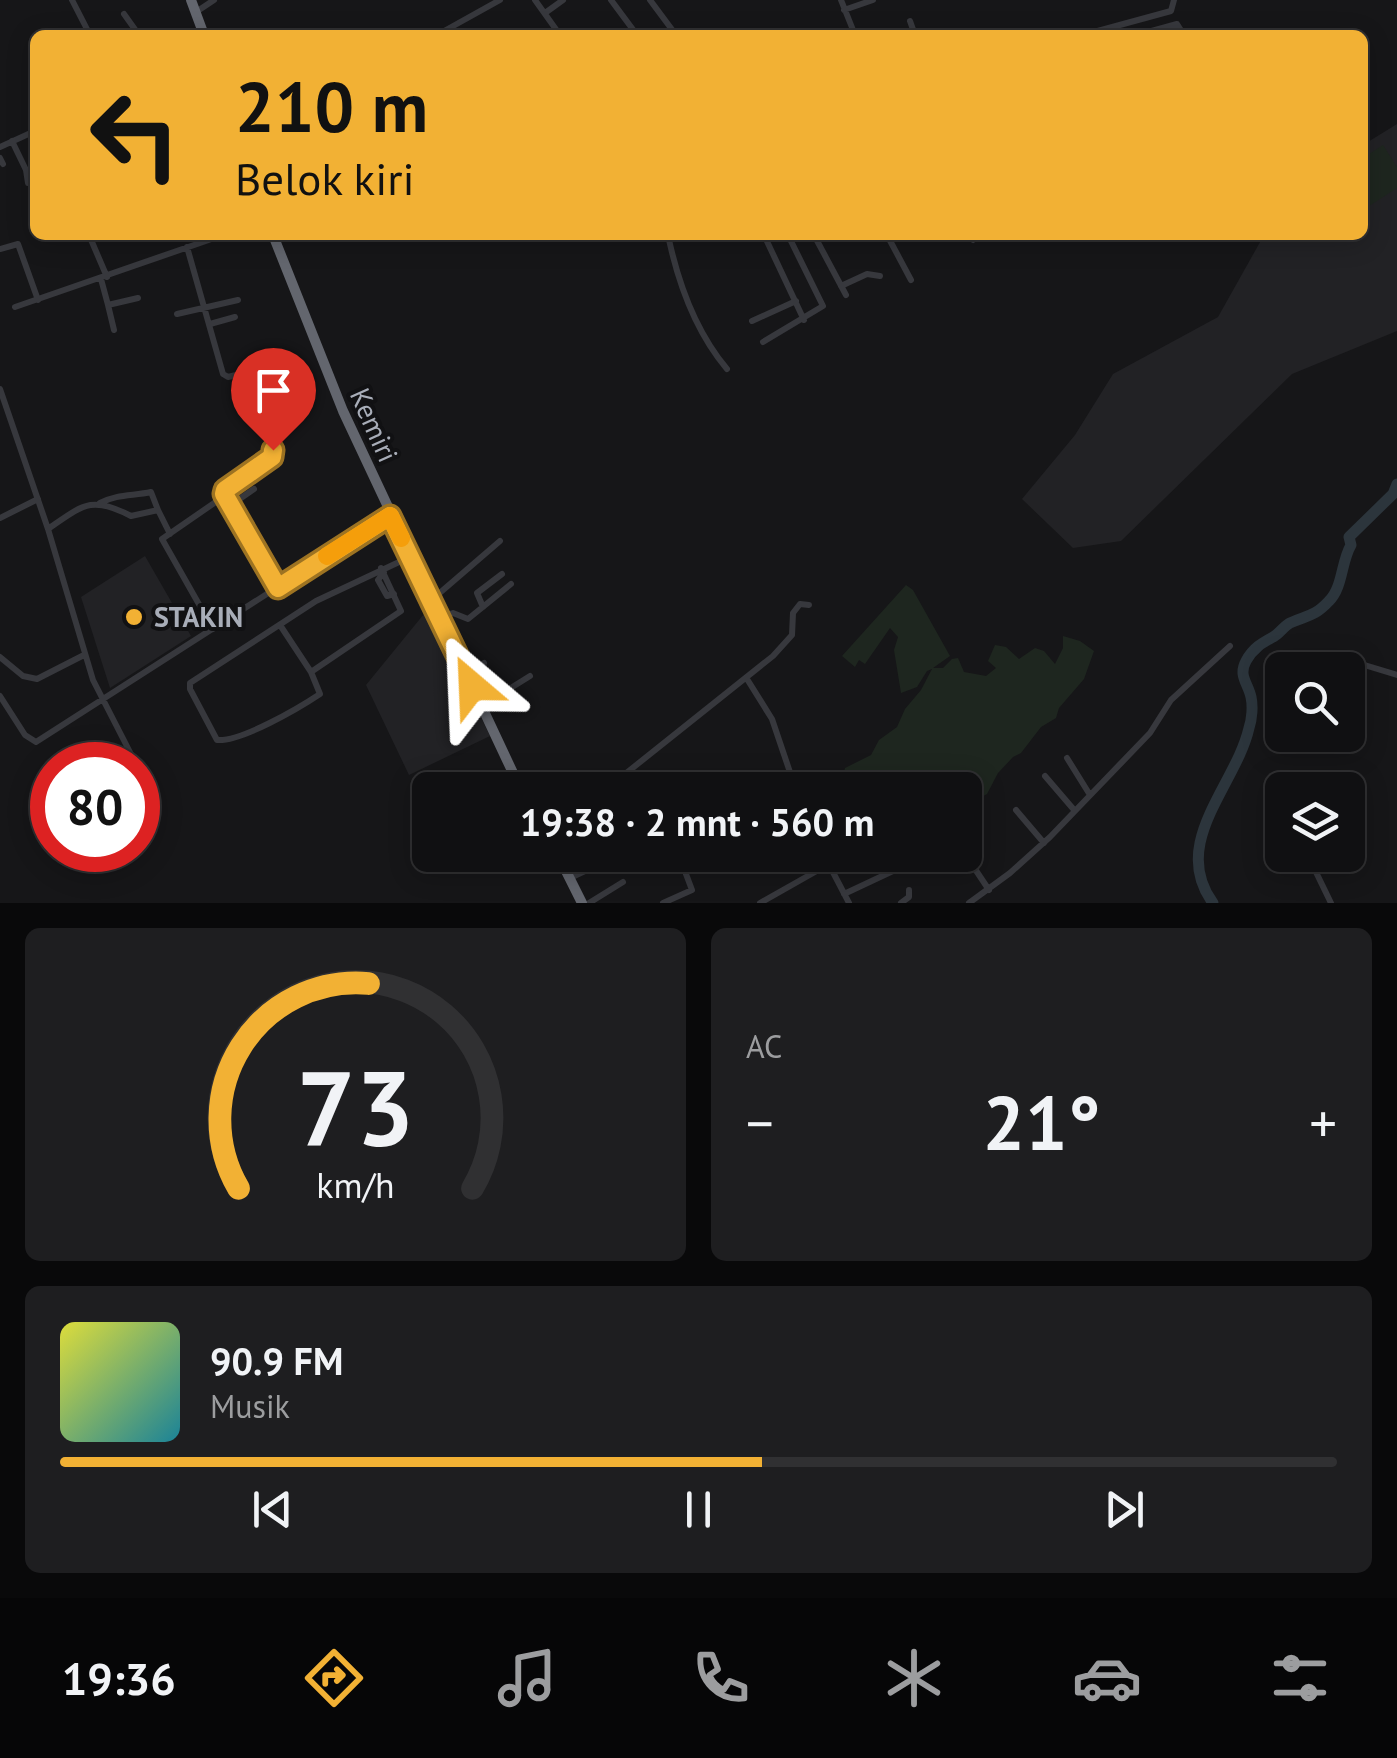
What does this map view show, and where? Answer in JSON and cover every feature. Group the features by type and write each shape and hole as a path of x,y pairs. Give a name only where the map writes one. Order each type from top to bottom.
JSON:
{"highway":[{"path":"188,0 199,30"},
{"path":"188,0 198,30"},
{"path":"279,240 412,556 516,772"},
{"name":"Kemiri","path":"279,240 343,412 515,772"},
{"path":"563,872 578,903"},
{"path":"566,872 578,903"}],"street":[{"path":"72,0 87,30"},
{"path":"195,13 214,0"},
{"path":"446,30 500,0"},
{"path":"535,0 557,30"},
{"path":"545,13 564,0"},
{"path":"611,0 633,30"},
{"path":"650,0 672,30"},
{"path":"841,0 854,30"},
{"path":"844,10 872,0"},
{"path":"1102,30 1171,11 1174,0"},
{"path":"124,14 135,30"},
{"path":"910,21 913,30"},
{"path":"1156,30 1177,24 1181,30"},
{"path":"0,147 30,132"},
{"path":"12,141 28,183"},
{"path":"91,240 104,278 114,330"},
{"path":"14,307 209,240"},
{"path":"669,240 684,294 713,351 728,369"},
{"path":"766,240 804,320"},
{"path":"763,342 823,306 790,240"},
{"path":"817,240 846,296"},
{"path":"890,240 911,280"},
{"path":"0,249 18,244 38,300"},
{"path":"187,247 225,377 248,372"},
{"path":"842,286 867,274 880,276"},
{"path":"108,305 138,298"},
{"path":"178,314 238,300"},
{"path":"752,321 796,301"},
{"path":"210,324 235,318"},
{"path":"0,389 2,404 48,528 84,655 124,742"},
{"path":"272,412 263,424 274,454 225,490 278,588"},
{"path":"213,629 162,539 220,499 229,502 254,489"},
{"path":"48,528 69,514 117,495 150,492 170,534"},
{"path":"0,518 36,493"},
{"path":"100,503 131,516 158,510"},
{"path":"0,696 25,735 36,742 390,516"},
{"path":"435,597 500,542"},
{"path":"280,625 321,689 318,696 220,742 190,683 316,601 412,556"},
{"path":"311,672 398,615 401,606 382,570"},
{"path":"483,607 477,593 502,574"},
{"path":"444,616 453,613 468,618 511,584"},
{"path":"628,772 748,679 792,636 795,608 809,604"},
{"path":"969,903 1044,843 1150,732 1170,700 1230,646"},
{"path":"0,657 23,676 37,679 84,655"},
{"path":"471,672 484,664"},
{"path":"1365,665 1397,675"},
{"path":"484,699 498,696 530,676"},
{"path":"748,679 772,720 790,772"},
{"path":"498,696 509,703 516,702"},
{"path":"1067,758 1090,795"},
{"path":"1044,776 1075,811"},
{"path":"1016,810 1044,843"},
{"path":"570,878 584,872"},
{"path":"760,903 815,872"},
{"path":"833,872 849,903"},
{"path":"844,894 891,872"},
{"path":"976,872 988,890"},
{"path":"1316,872 1331,903"},
{"path":"663,903 693,888 686,874"},
{"path":"589,903 622,882"},
{"path":"901,903 909,890"}],"shaded area":[{"path":"1397,124 1397,331 1292,374 1121,541 1073,548 1022,499 1075,435 1113,374 1218,317 1261,240 1368,240 1368,142"},
{"path":"1383,145 1397,167 1397,188 1368,207 1368,155"},
{"name":"STAKIN","path":"145,556 191,636 110,688 81,597"},
{"path":"906,585 913,590 950,656 933,668 943,668 958,658 964,672 986,676 996,668 988,661 995,645 1006,647 1019,659 1035,648 1044,651 1055,664 1063,648 1063,636 1094,651 1084,679 1059,708 1056,718 1041,727 1021,753 998,773 982,797 982,772 844,772 871,755 879,740 897,727 932,669 917,687 901,693 894,650 898,637 890,628 865,664 859,660 855,667 842,656"},
{"path":"428,609 490,736 409,775 366,685"}],"waterway":[{"path":"1213,903 1201,881 1198,858 1210,814 1250,724 1252,701 1243,671 1246,661 1258,646 1288,624 1315,613 1329,601 1337,589 1351,545 1349,537 1393,494 1397,484"}],"slow traffic":[{"path":"327,556 390,516 401,538"}],"place":[{"name":"STAKIN","path":"134,617"}],"route":[{"path":"273,450 272,457 224,494 278,588 390,516 472,686"}]}
